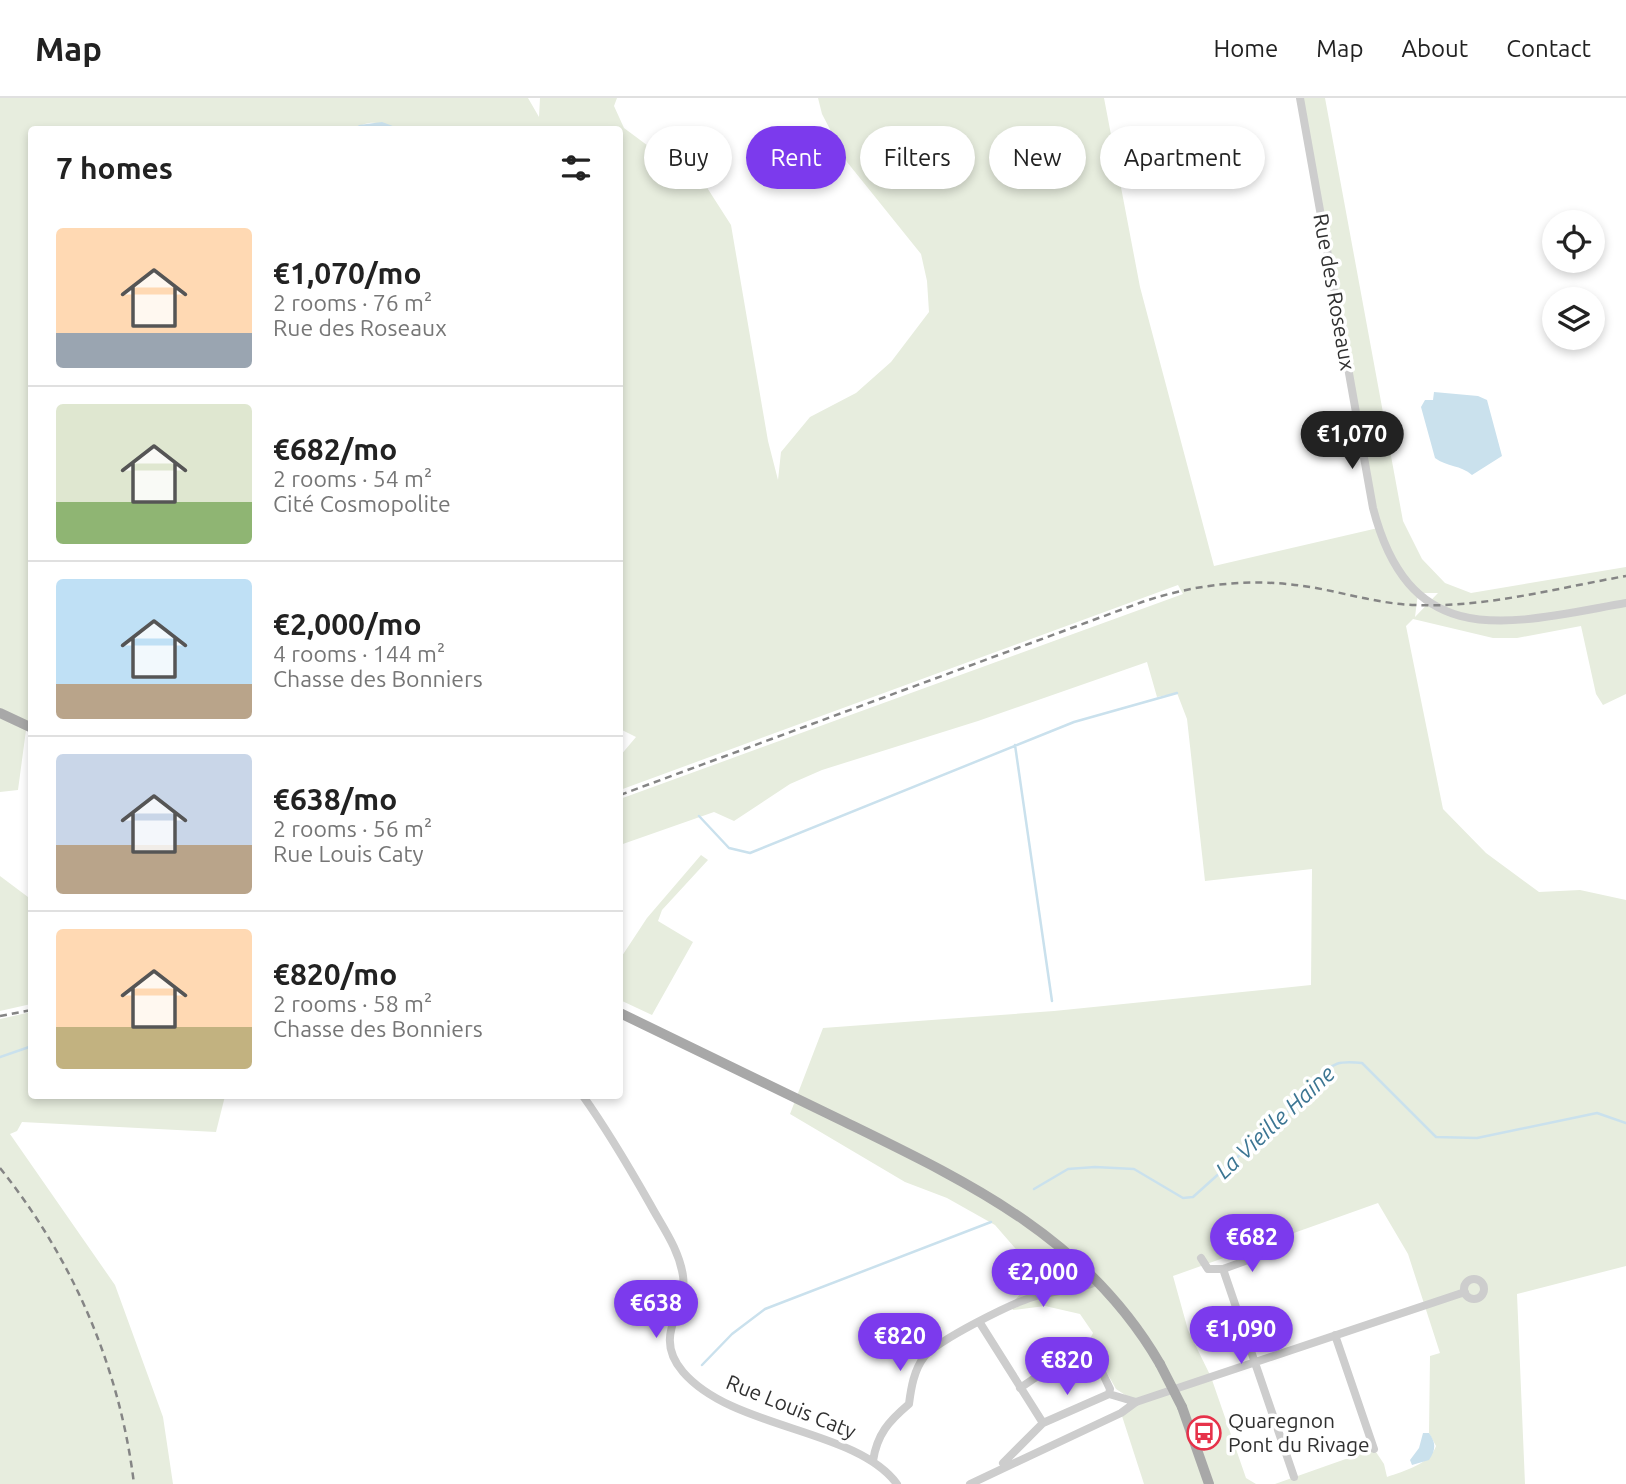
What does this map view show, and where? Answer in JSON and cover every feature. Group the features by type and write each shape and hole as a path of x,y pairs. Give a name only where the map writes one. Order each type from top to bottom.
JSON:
{"main road":[{"path":"0,713 28,726"},
{"path":"623,1014 952,1175 1012,1209 1048,1236 1096,1282 1131,1322 1160,1364 1182,1407 1209,1484"}],"street":[{"name":"Rue des Roseaux","path":"1300,98 1373,508 1390,557 1418,593 1434,606 1477,621 1516,622 1626,603"},
{"name":"Rue Louis Caty","path":"585,1099 627,1161 673,1242 683,1279 670,1347 682,1370 707,1393 873,1461 897,1484"},
{"path":"1201,1258 1208,1269 1223,1269 1273,1251"},
{"path":"1223,1269 1294,1477"},
{"path":"873,1461 885,1425 909,1404 912,1382 924,1357 1010,1305 1036,1296 1078,1290 1096,1282"},
{"path":"970,1484 1121,1413 1136,1402 1465,1292"},
{"path":"980,1323 1043,1423"},
{"path":"1335,1335 1374,1450"},
{"path":"1020,1388 1088,1342 1109,1392"},
{"path":"998,1469 1043,1423 1109,1392 1136,1402"}],"green space":[{"path":"0,98 528,98 539,117 540,98 617,98 614,106 624,128 644,143 644,189 708,189 731,225 768,441 778,480 781,452 810,417 856,393 891,362 929,312 927,281 921,254 869,189 975,189 975,126 860,126 860,178 846,160 846,126 828,126 818,98 1104,98 1109,126 1100,126 1100,189 1121,189 1140,287 1214,566 1378,528 1300,98 1325,98 1403,521 1422,559 1445,583 1471,593 1626,567 1626,694 1603,705 1596,694 1581,626 1517,638 1493,638 1413,619 1406,626 1443,809 1486,853 1539,892 1580,890 1626,900 1626,1266 1517,1294 1525,1484 1275,1484 1374,1449 1384,1464 1387,1477 1422,1462 1436,1446 1429,1433 1430,1356 1440,1353 1408,1254 1378,1203 1173,1276 1188,1330 1211,1377 1246,1478 1256,1484 1144,1484 1121,1413 1136,1402 1116,1389 1089,1341 1093,1333 1080,1314 1045,1306 1013,1310 1010,1305 1026,1288 1027,1262 995,1225 947,1198 905,1182 790,1114 823,1028 1054,1011 1311,985 1312,869 1205,881 1187,719 1177,693 1157,697 1147,662 978,721 822,770 790,784 734,821 714,812 623,844 623,798 1183,594 1178,585 623,789 623,752 636,737 623,730 623,126 390,126 371,123 359,126 28,126 28,722 0,708","holes":["1418,593 1438,593 1415,617"]},
{"path":"0,718 26,730 18,790 0,792"},
{"path":"701,855 708,860 662,910 658,921 693,942 652,1015 623,1001 623,954 647,918"},
{"path":"0,876 28,897 28,1005 0,1011"},
{"path":"28,1013 28,1099 224,1099 216,1132 22,1122 17,1131 10,1134 115,1285 163,1417 173,1484 0,1484 0,1019"}],"water":[{"path":"382,122 393,126 358,126"},
{"path":"1434,392 1478,396 1487,400 1502,456 1472,475 1435,458 1421,407 1425,400 1433,400"},
{"path":"1423,1433 1429,1433 1434,1443 1433,1453 1429,1460 1412,1465 1410,1460 1419,1448"}],"waterway":[{"path":"699,816 729,848 750,853 1074,722 1177,693"},
{"path":"1015,745 1052,1001"},
{"path":"0,1057 28,1047"},
{"name":"La Vieille Haine","path":"1034,1189 1068,1169 1095,1167 1134,1169 1183,1198 1193,1197 1322,1081 1328,1069 1349,1062 1362,1063 1436,1137 1477,1138 1597,1113 1626,1123"},
{"path":"702,1365 732,1334 765,1309 991,1222"}],"railway":[{"path":"623,794 1142,602 1185,590 1228,584 1272,583 1316,588 1390,603 1441,605 1521,596 1626,576"},
{"path":"0,1016 28,1011"},
{"path":"0,1168 50,1239 89,1317 117,1398 134,1484"}],"place":[{"name":"Quaregnon Pont du Rivage","path":"1204,1433"}]}
